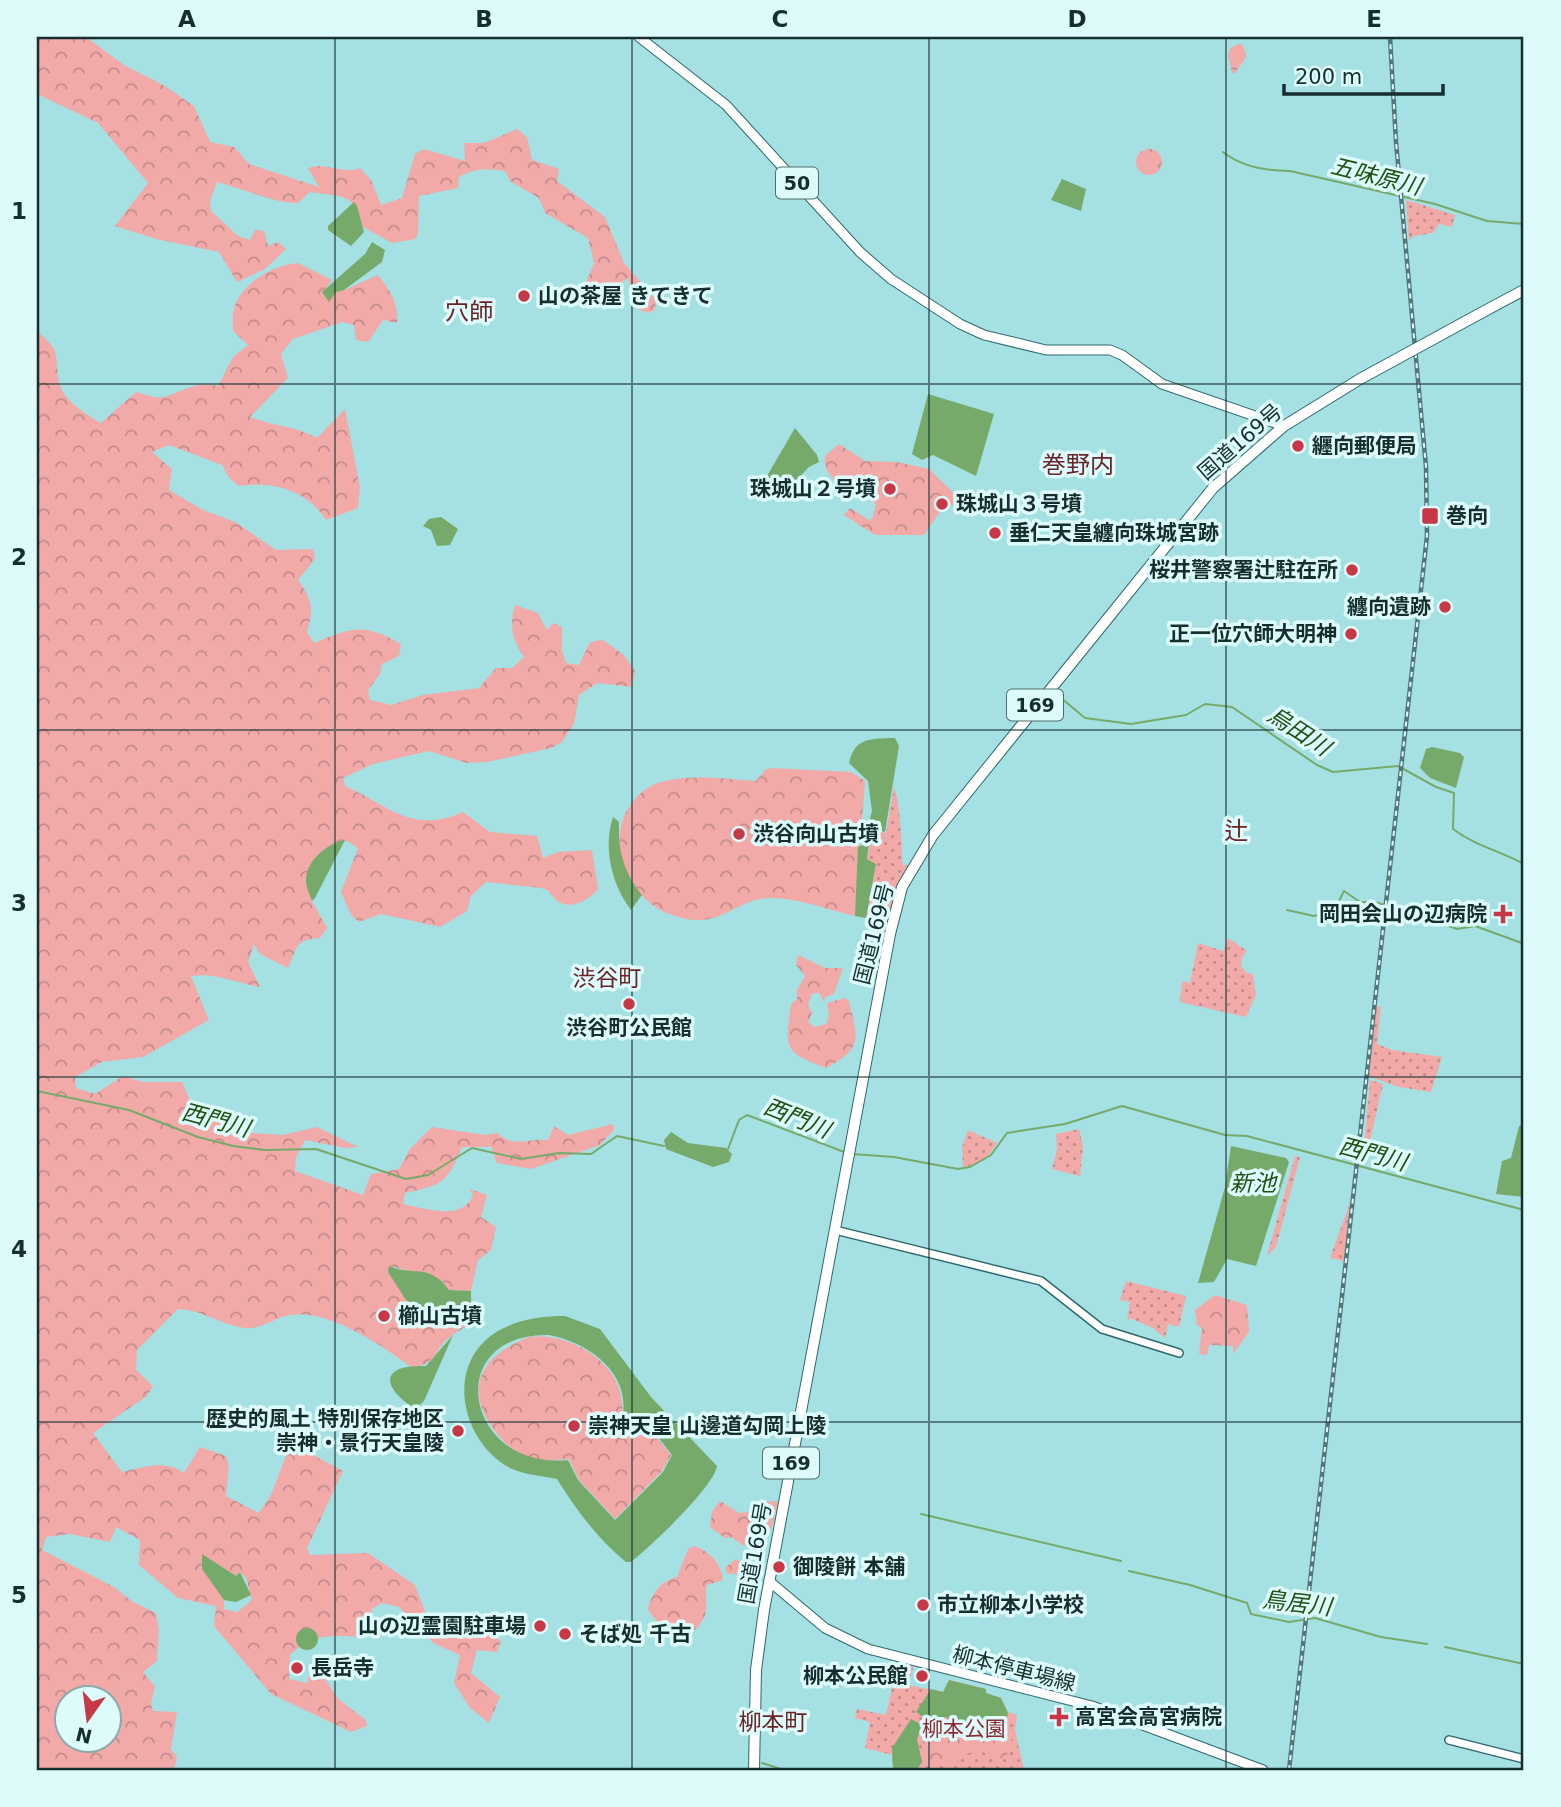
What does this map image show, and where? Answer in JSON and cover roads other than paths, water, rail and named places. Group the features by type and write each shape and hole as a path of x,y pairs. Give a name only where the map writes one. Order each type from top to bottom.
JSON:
{"highway":[{"name":"国道169号","path":"754,1770 756,1670 769,1581 892,924 902,887 922,853 1004,744 1213,488 1284,426 1360,379 1524,290"}],"main road":[{"name":"50","path":"639,37 726,105 860,252 891,279 960,324 984,335 1046,350 1110,350 1122,355 1162,384 1284,426"},
{"name":"柳本停車場線","path":"769,1581 825,1628 868,1649 1092,1706 1263,1770"}],"street":[{"path":"835,1230 1041,1281 1102,1329 1179,1353"},
{"path":"1449,1740 1524,1759"}],"water":[{"path":"1062,179 1086,189 1081,211 1051,200"},
{"path":"354,202 364,232 351,246 328,230 328,226"},
{"path":"372,242 385,250 382,262 344,290 336,292 329,302 322,292 365,254"},
{"path":"928,394 994,414 976,476 933,455 922,460 912,454"},
{"path":"795,428 817,455 819,462 809,467 785,492 767,476"},
{"path":"441,517 458,529 450,545 437,546 431,530 423,526 429,519"},
{"path":"895,738 899,746 885,832 868,827 872,811 868,781 849,763 855,749 863,742"},
{"path":"1432,747 1460,753 1464,757 1456,788 1430,778 1420,768 1426,749"},
{"path":"613,817 619,822 621,852 627,870 642,895 631,910 618,889 611,865 609,841"},
{"path":"345,840 312,901 306,881 310,865 325,849"},
{"path":"869,842 867,859 876,864 866,918 855,916 858,847"},
{"path":"1524,1124 1524,1197 1496,1194 1502,1161 1511,1158 1519,1126"},
{"path":"671,1132 688,1143 726,1148 732,1154 729,1162 713,1167 666,1149 664,1140"},
{"name":"新池","path":"1231,1146 1286,1158 1289,1162 1256,1266 1227,1259 1214,1282 1198,1283 1225,1187"},
{"path":"390,1266 427,1273 442,1281 449,1290 471,1291 471,1301 460,1323 441,1323 437,1315 406,1300 388,1272"},
{"path":"565,1316 600,1329 651,1397 717,1466 705,1488 693,1502 631,1562 626,1562 597,1534 557,1479 510,1468 493,1456 479,1440 470,1421 465,1401 465,1381 470,1362 481,1345 498,1331 514,1324","holes":["549,1335 577,1344 602,1361 619,1384 623,1414 654,1432 672,1455 663,1472 615,1520 578,1480 568,1460 533,1458 506,1445 488,1425 479,1401 480,1377 491,1355 514,1340"]},
{"path":"453,1335 424,1401 416,1409 395,1392 390,1380 392,1375 403,1368 426,1366"},
{"path":"202,1554 236,1576 240,1572 251,1595 236,1602 224,1600 202,1569"},
{"path":"303,1628 311,1628 318,1635 318,1643 311,1650 303,1650 296,1643 296,1635"},
{"path":"949,1680 986,1689 986,1693 1001,1698 1008,1713 1004,1730 995,1732 992,1736 975,1737 955,1718 940,1717 929,1721 916,1712 931,1689 943,1692"},
{"path":"911,1719 922,1725 917,1739 922,1762 917,1770 893,1770 892,1748"}],"waterway":[{"name":"五味原川","path":"1223,152 1255,167 1290,171 1435,204 1487,221 1524,224"},
{"name":"烏田川","path":"1060,697 1085,718 1131,724 1186,715 1205,704 1232,707 1317,765 1333,772 1398,766 1436,787 1454,793 1453,829 1524,864"},
{"path":"1287,910 1314,916 1334,911 1344,891 1360,902 1374,902 1405,910 1457,929 1475,926 1522,943 1524,939"},
{"name":"西門川","path":"37,1091 129,1110 198,1137 233,1146 265,1150 316,1149 406,1179 428,1175 472,1148 521,1159 559,1153 591,1154 617,1136 664,1146"},
{"name":"西門川","path":"852,1154 894,1157 958,1169 970,1167 991,1155 1007,1133 1065,1124 1122,1106 1225,1135 1247,1136 1524,1210"},
{"name":"西門川","path":"728,1149 739,1120 747,1115 847,1153"},
{"name":"鳥居川","path":"921,1514 1121,1561"},
{"name":"鳥居川","path":"1129,1571 1190,1585 1247,1603 1251,1614 1289,1622 1315,1618 1381,1637 1427,1644"},
{"name":"鳥居川","path":"1445,1647 1524,1664"},
{"path":"762,1763 784,1770"}],"railway":[{"path":"1289,1770 1427,536 1426,467 1396,142 1390,37"}],"place":[{"name":"山の茶屋 きてきて","path":"524,296"},
{"name":"纒向郵便局","path":"1298,446"},
{"name":"珠城山２号墳","path":"890,489"},
{"name":"珠城山３号墳","path":"942,504"},
{"name":"巻向","path":"1430,516"},
{"name":"垂仁天皇纏向珠城宮跡","path":"995,533"},
{"name":"桜井警察署辻駐在所","path":"1352,570"},
{"name":"纏向遺跡","path":"1445,607"},
{"name":"正一位穴師大明神","path":"1351,634"},
{"name":"渋谷向山古墳","path":"739,834"},
{"name":"岡田会山の辺病院","path":"1503,914"},
{"name":"渋谷町公民館","path":"629,1004"},
{"name":"櫛山古墳","path":"384,1316"},
{"name":"崇神天皇 山邊道勾岡上陵","path":"574,1426"},
{"name":"歴史的風土 特別保存地区 崇神・景行天皇陵","path":"458,1431"},
{"name":"御陵餅 本舗","path":"779,1567"},
{"name":"市立柳本小学校","path":"923,1605"},
{"name":"山の辺霊園駐車場","path":"540,1626"},
{"name":"そば処 千古","path":"565,1634"},
{"name":"長岳寺","path":"297,1668"},
{"name":"柳本公民館","path":"922,1676"},
{"name":"高宮会高宮病院","path":"1059,1717"}],"district":[{"name":"穴師","path":"469,312"},
{"name":"巻野内","path":"1078,465"},
{"name":"辻","path":"1236,831"},
{"name":"渋谷町","path":"607,978"},
{"name":"柳本町","path":"773,1722"}],"park label":[{"name":"柳本公園","path":"964,1729"}]}
